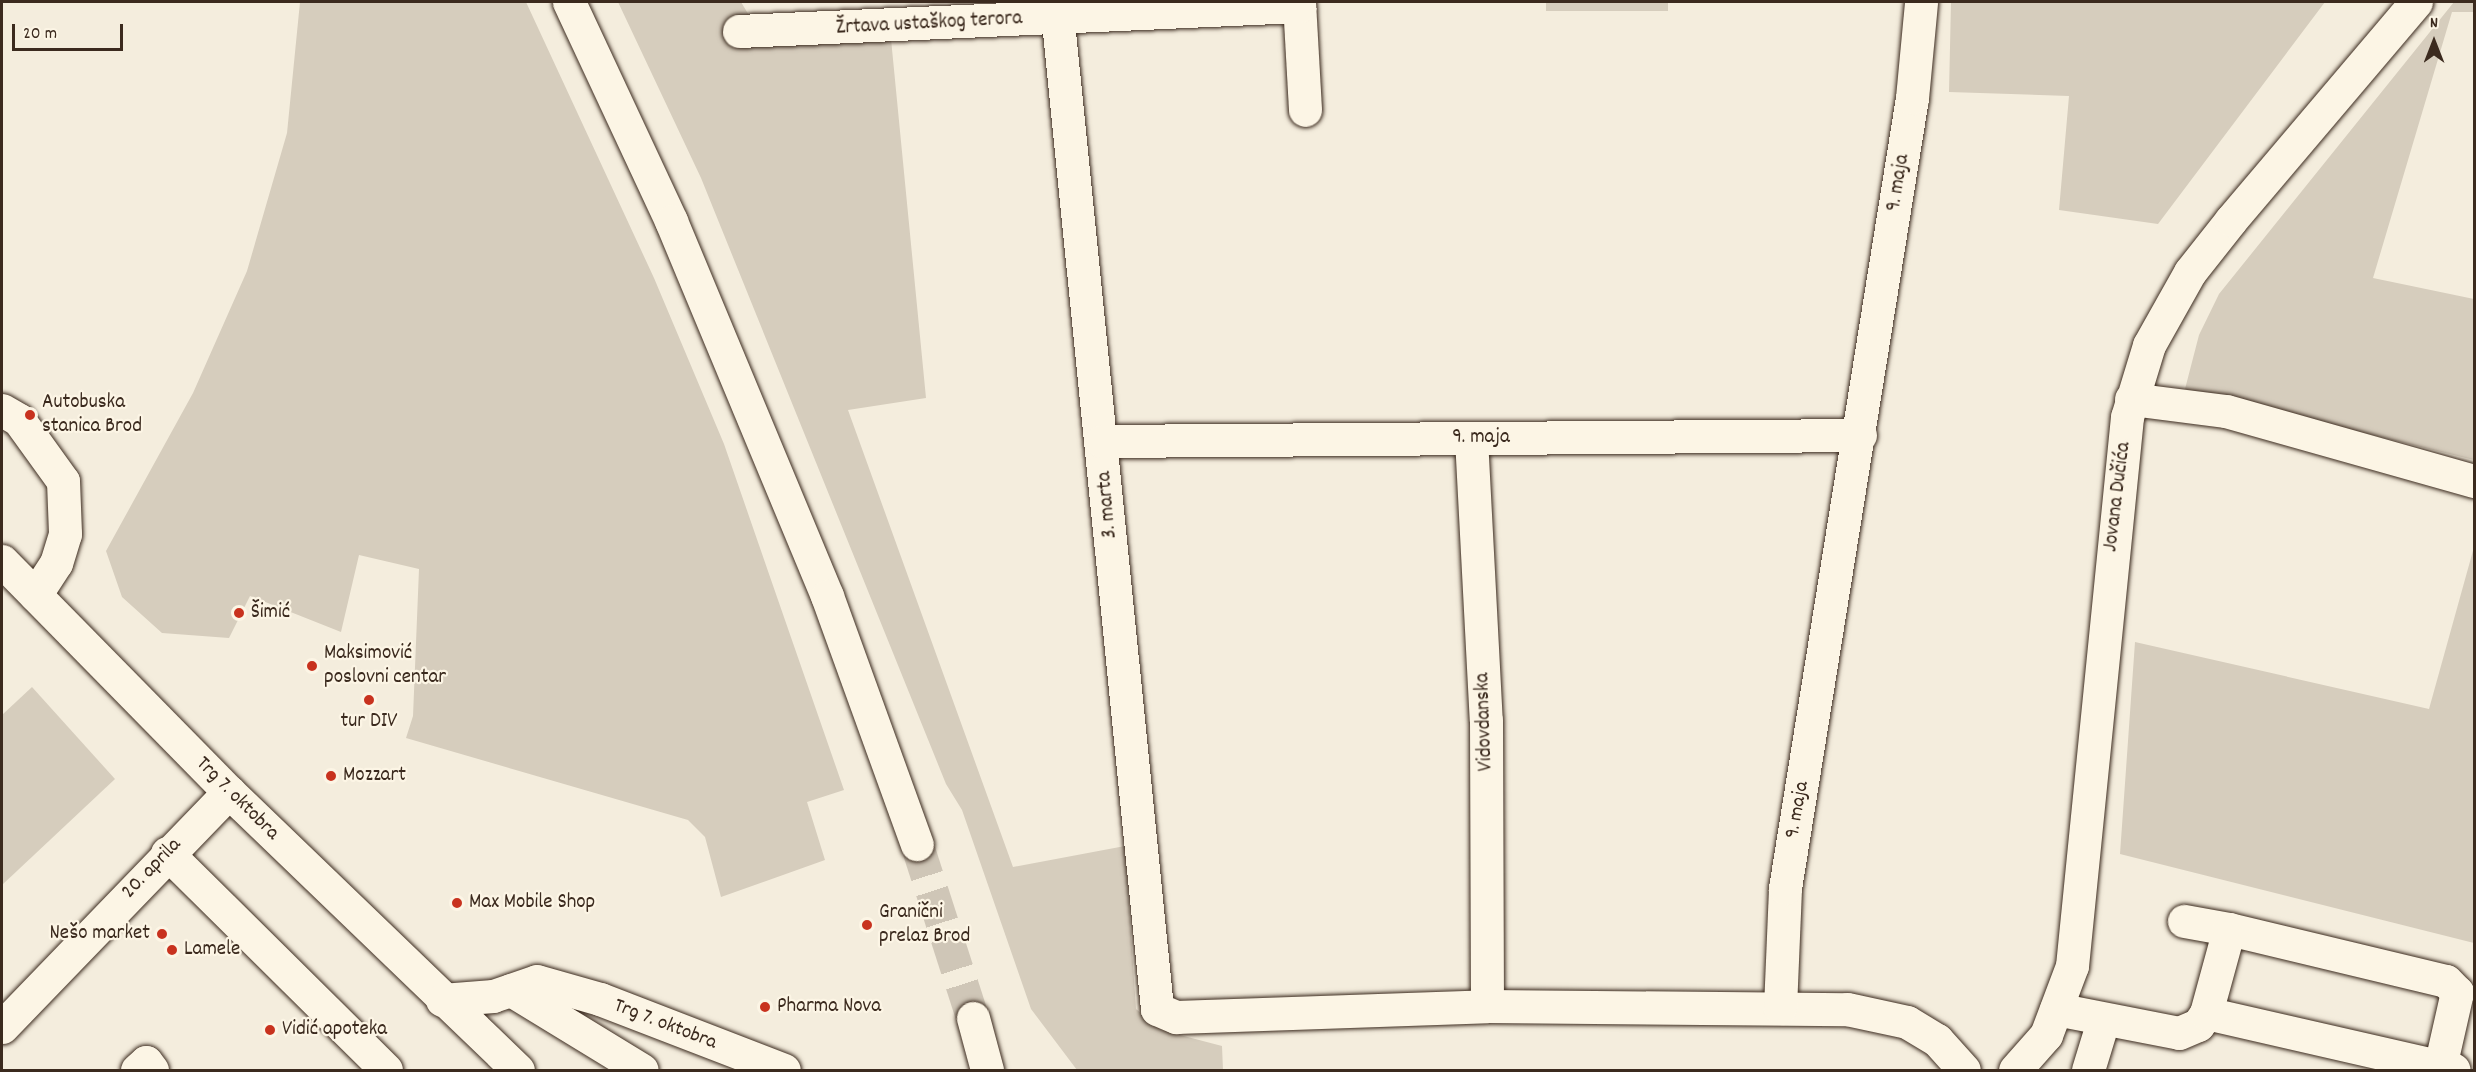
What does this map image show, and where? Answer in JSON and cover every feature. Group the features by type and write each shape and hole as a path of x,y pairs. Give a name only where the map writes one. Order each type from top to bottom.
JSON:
{"street":[{"path":"569,2 671,221 822,585 917,844"},
{"name":"9. maja","path":"1780,1008 1785,888 1860,435 1912,98 1921,2"},
{"name":"Jovana Dučića","path":"2015,1071 2046,1035 2072,966 2084,886 2110,560 2131,399 2149,345 2190,272 2416,2"},
{"name":"Žrtava ustaškog terora","path":"739,31 1056,10 1299,4 1305,110"},
{"name":"3. marta","path":"1056,10 1102,441 1157,1009 1176,1017 1487,1006"},
{"path":"2131,399 2226,411 2475,481"},
{"path":"2,410 19,420 63,481 65,534 57,563 35,596"},
{"name":"9. maja","path":"1102,441 1860,435"},
{"name":"Vidovdanska","path":"1471,438 1486,720 1487,1006"},
{"name":"Trg 7. oktobra","path":"2,561 229,792 518,1071"},
{"name":"20. aprila","path":"2,1027 166,853 229,792"},
{"path":"166,853 386,1071"},
{"path":"2184,921 2229,929 2446,981 2457,992 2447,1069 2206,1013"},
{"path":"2056,1009 2103,1021 2179,1033 2198,1025 2206,1013 2229,929"},
{"name":"Trg 7. oktobra","path":"442,1000 511,990 537,981 600,999 784,1071"},
{"name":"Trg 7. oktobra","path":"511,990 642,1071"},
{"path":"1487,1006 1847,1009 1907,1022 1937,1040 1964,1071"},
{"path":"972,1018 987,1071"},
{"path":"2088,1071 2103,1021"},
{"path":"136,1071 146,1062 153,1071"}],"shaded area":[{"path":"300,2 526,2 654,278 724,444 844,790 807,802 825,860 721,897 705,837 688,820 406,738 413,716 419,569 359,555 341,632 250,596 229,638 162,633 122,597 106,551 193,393 247,271 287,133"},
{"path":"618,2 741,2 750,17 888,8 926,398 848,410 1013,867 1125,846 1136,1009 1161,1030 1222,1046 1223,1070 1077,1070 1031,1009 962,810 946,784 701,178"},
{"path":"1546,2 1668,2 1668,11 1546,11"},
{"path":"1951,2 2325,2 2158,224 2059,210 2069,96 1949,92"},
{"path":"2454,2 2474,2 2474,12 2452,12 2373,278 2474,299 2474,460 2185,389 2199,335 2219,294"},
{"path":"2474,547 2474,943 2120,854 2135,642 2429,709"},
{"path":"32,687 115,779 2,885 2,715"}],"tunnel":[{"path":"917,844 973,1018"}],"place":[{"name":"Autobuska stanica Brod","path":"30,415"},
{"name":"Šimić","path":"239,613"},
{"name":"Maksimović poslovni centar","path":"312,666"},
{"name":"tur DIV","path":"369,700"},
{"name":"Mozzart","path":"331,776"},
{"name":"Max Mobile Shop","path":"457,903"},
{"name":"Granični prelaz Brod","path":"867,925"},
{"name":"Nešo market","path":"162,934"},
{"name":"Lamele","path":"172,950"},
{"name":"Pharma Nova","path":"765,1007"},
{"name":"Vidić apoteka","path":"270,1030"}]}
